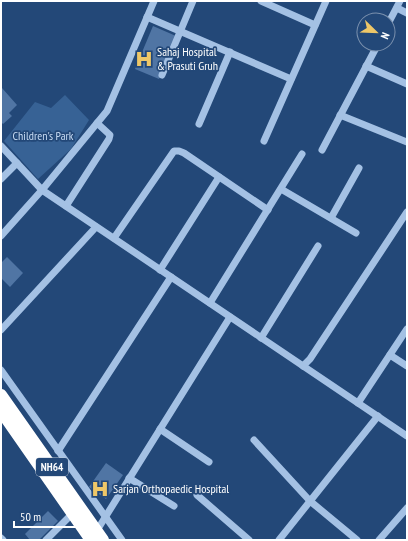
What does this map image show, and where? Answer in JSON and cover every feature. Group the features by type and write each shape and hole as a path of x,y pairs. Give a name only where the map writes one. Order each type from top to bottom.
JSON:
{"highway":[{"name":"NH64","path":"1,395 103,540"},
{"name":"NH64","path":"1,411 91,540"}],"street":[{"path":"1,236 42,190 107,111 154,1"},
{"path":"162,75 193,1"},
{"path":"261,1 315,24"},
{"path":"264,141 326,1"},
{"path":"394,12 400,1"},
{"path":"396,8 407,13"},
{"path":"147,17 291,79"},
{"path":"199,124 230,52"},
{"path":"322,150 374,52"},
{"path":"366,66 407,84"},
{"path":"340,115 407,142"},
{"path":"66,206 109,139 110,134 97,123"},
{"path":"1,146 42,190 407,436"},
{"path":"114,238 174,151 184,153 268,210"},
{"path":"210,304 302,154"},
{"path":"1,179 17,163"},
{"path":"330,218 359,168"},
{"path":"160,270 219,177"},
{"path":"281,189 356,233"},
{"path":"303,366 310,359 407,212"},
{"path":"1,330 96,226"},
{"path":"261,338 318,246"},
{"path":"58,451 171,277"},
{"path":"91,540 230,317"},
{"path":"358,403 407,329"},
{"path":"390,355 407,366"},
{"path":"1,370 122,540"},
{"path":"280,540 378,416"},
{"path":"1,418 85,540"},
{"path":"160,429 209,462"},
{"path":"254,440 310,501 358,540"},
{"path":"129,478 174,506"},
{"path":"197,495 249,540"},
{"path":"379,540 407,508"},
{"path":"46,540 69,517"}],"green space":[{"name":"Children's Park","path":"65,95 89,120 71,149 38,179 4,141 35,102 51,108"}],"building":[{"path":"153,26 176,36 159,79 135,69"},
{"path":"2,88 17,105 9,113 12,116 3,124 1,122"},
{"path":"7,257 23,273 10,287 1,278 1,263"},
{"path":"106,463 123,475 106,499 89,487"},
{"path":"48,511 58,521 39,540 30,540 25,534"}],"place":[{"name":"Sahaj Hospital & Prasuti Gruh","path":"144,59"},
{"name":"Sarjan Orthopaedic Hospital","path":"100,489"}]}
